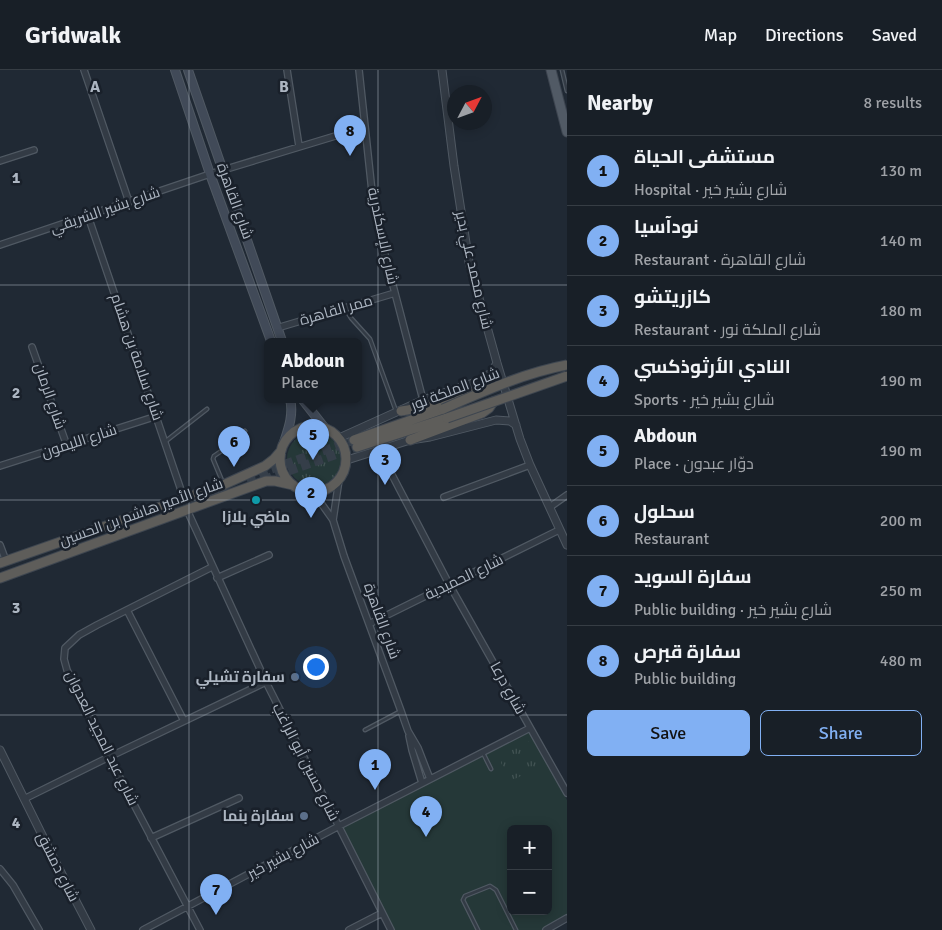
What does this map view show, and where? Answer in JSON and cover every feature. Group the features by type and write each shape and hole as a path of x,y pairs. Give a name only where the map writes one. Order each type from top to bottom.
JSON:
{"highway":[{"name":"شارع الملكة نور","path":"444,414 482,392 543,371 567,365"},
{"name":"شارع الملكة نور","path":"355,443 444,414 493,402 567,376"},
{"path":"398,412 467,394 482,392"},
{"path":"410,440 486,411 493,402"},
{"path":"314,426 324,427 339,438 343,445 346,460 344,471 339,480 325,490 308,492 286,478 280,460 282,448 288,437 305,427 314,426"},
{"name":"شارع الأمير هاشم بن الحسين","path":"3,562 223,485 265,466 274,460 282,448"},
{"name":"شارع الأمير هاشم بن الحسين","path":"0,578 266,481 293,484"}],"main road":[{"name":"شارع القاهرة","path":"175,70 210,174 270,338"},
{"name":"شارع القاهرة","path":"188,70 281,338"},
{"path":"550,70 567,132"},
{"path":"282,448 291,418 291,403"},
{"path":"292,403 294,408 299,410 302,408 303,403"},
{"path":"305,403 324,427"}],"street":[{"path":"84,70 129,202"},
{"path":"287,70 299,146"},
{"name":"شارع الإسكندرية","path":"359,70 373,201 395,293 424,400"},
{"name":"شارع محمد علي بدير","path":"442,70 454,166 470,262 516,426 530,465 567,545"},
{"name":"شارع بشير الشريقي","path":"0,245 222,170 365,127"},
{"path":"0,161 34,150"},
{"name":"شارع سلامة بن هشام","path":"88,216 166,441 184,499"},
{"name":"ممر القاهرة","path":"277,328 395,293"},
{"name":"شارع الرمان","path":"32,347 67,446"},
{"name":"شارع الملكة نور","path":"339,438 424,400 485,378 491,373 497,363"},
{"name":"شارع الليمون","path":"0,466 157,416"},
{"path":"346,460 410,440 430,437 496,420 510,421 516,426"},
{"name":"شارع درعا","path":"379,450 449,584 566,791"},
{"path":"444,497 530,465"},
{"name":"شارع القاهرة","path":"332,520 339,480"},
{"name":"شارع القاهرة","path":"308,492 321,503 332,520 408,731 422,783"},
{"path":"550,507 567,495"},
{"name":"شارع حسين أبو الراغب","path":"188,510 212,567 266,682 391,930"},
{"name":"شارع الحميدية","path":"368,624 559,530"},
{"path":"0,545 3,562"},
{"path":"217,578 270,555"},
{"name":"شارع عبد المجيد العدوان","path":"200,930 109,757 67,670 64,648 79,635 212,567"},
{"path":"126,610 184,722"},
{"path":"24,799 266,682"},
{"name":"شارع بشير خير","path":"143,930 339,826 530,728"},
{"name":"شارع القاهرة","path":"408,731 418,748 430,779"},
{"name":"شارع دمشق","path":"0,750 91,930"},
{"path":"152,838 239,798"},
{"path":"0,869 13,885 39,930"},
{"path":"348,930 382,913"},
{"path":"546,930 567,918"}],"lane":[{"path":"562,70 567,91"},
{"path":"345,307 351,318 370,339 398,412"},
{"path":"166,441 208,409"},
{"path":"223,485 213,459 214,456 236,441 245,432"},
{"path":"365,730 401,711"},
{"path":"482,752 491,769"},
{"path":"478,930 463,900 464,896 490,886 496,890 516,930"}],"green space":[{"path":"314,432 324,434 333,440 339,449 341,459 339,469 333,478 324,484 314,486 304,484 295,478 289,469 287,459 289,449 295,440 304,434"},
{"path":"529,729 567,800 567,919 546,930 388,930 338,829"},
{"path":"527,741 530,742 542,765 511,781 501,763 501,755 506,752 505,750"}],"tunnel":[{"path":"246,478 354,440"},
{"path":"263,480 357,447"}],"place":[{"name":"سفارة قبرص","path":"350,156"},
{"name":"Abdoun","path":"313,460"},
{"name":"سحلول","path":"234,467"},
{"name":"كازريتشو","path":"385,485"},
{"name":"ماضي بلازا","path":"256,500"},
{"name":"نودآسيا","path":"311,518"},
{"name":"سفارة تشيلي","path":"295,677"},
{"name":"مستشفى الحياة","path":"375,790"},
{"name":"سفارة بنما","path":"304,816"},
{"name":"النادي الأرثوذكسي","path":"426,837"},
{"name":"سفارة السويد","path":"216,915"}]}
